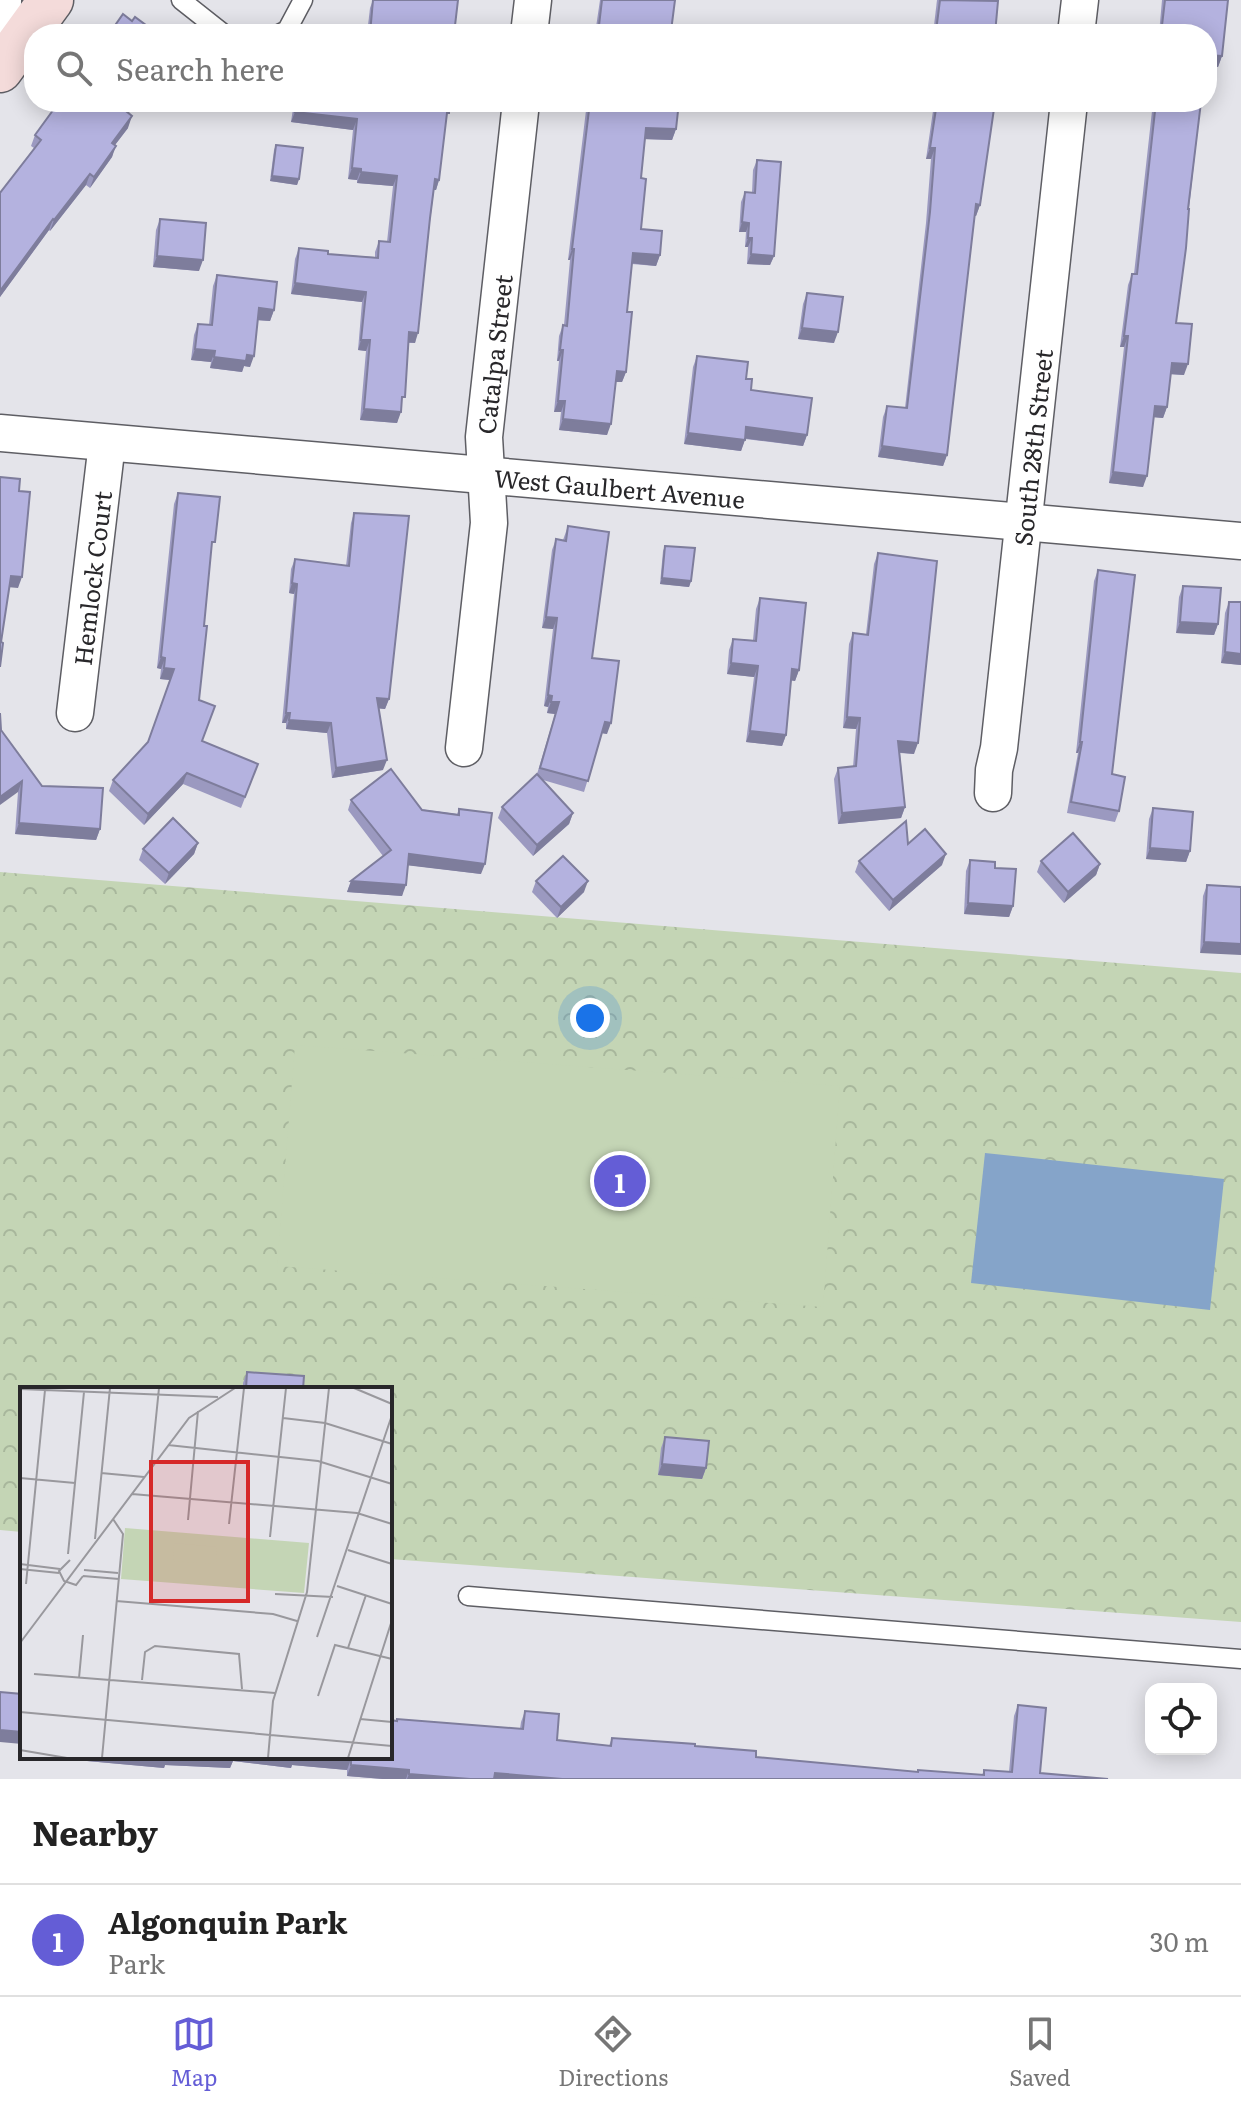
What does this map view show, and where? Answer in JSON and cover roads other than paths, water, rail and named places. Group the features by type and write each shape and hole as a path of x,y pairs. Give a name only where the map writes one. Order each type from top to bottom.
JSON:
{"street":[{"path":"1,69 3,0"},
{"path":"34,24 51,0"},
{"path":"530,24 533,0"},
{"path":"1077,24 1080,0"},
{"path":"1,69 24,37"},
{"name":"Catalpa Street","path":"464,748 489,523 484,437 520,112"},
{"name":"South 28th Street","path":"993,793 1068,112"},
{"name":"West Gaulbert Avenue","path":"0,433 1241,541"},
{"name":"Hemlock Court","path":"75,713 107,443"}],"lane":[{"path":"181,0 211,24"},
{"path":"290,24 303,0"},
{"path":"468,1596 1241,1659"}],"water":[{"path":"985,1153 1224,1179 1210,1310 971,1283"}],"place":[{"name":"Algonquin Park","path":"620,1181"}]}
